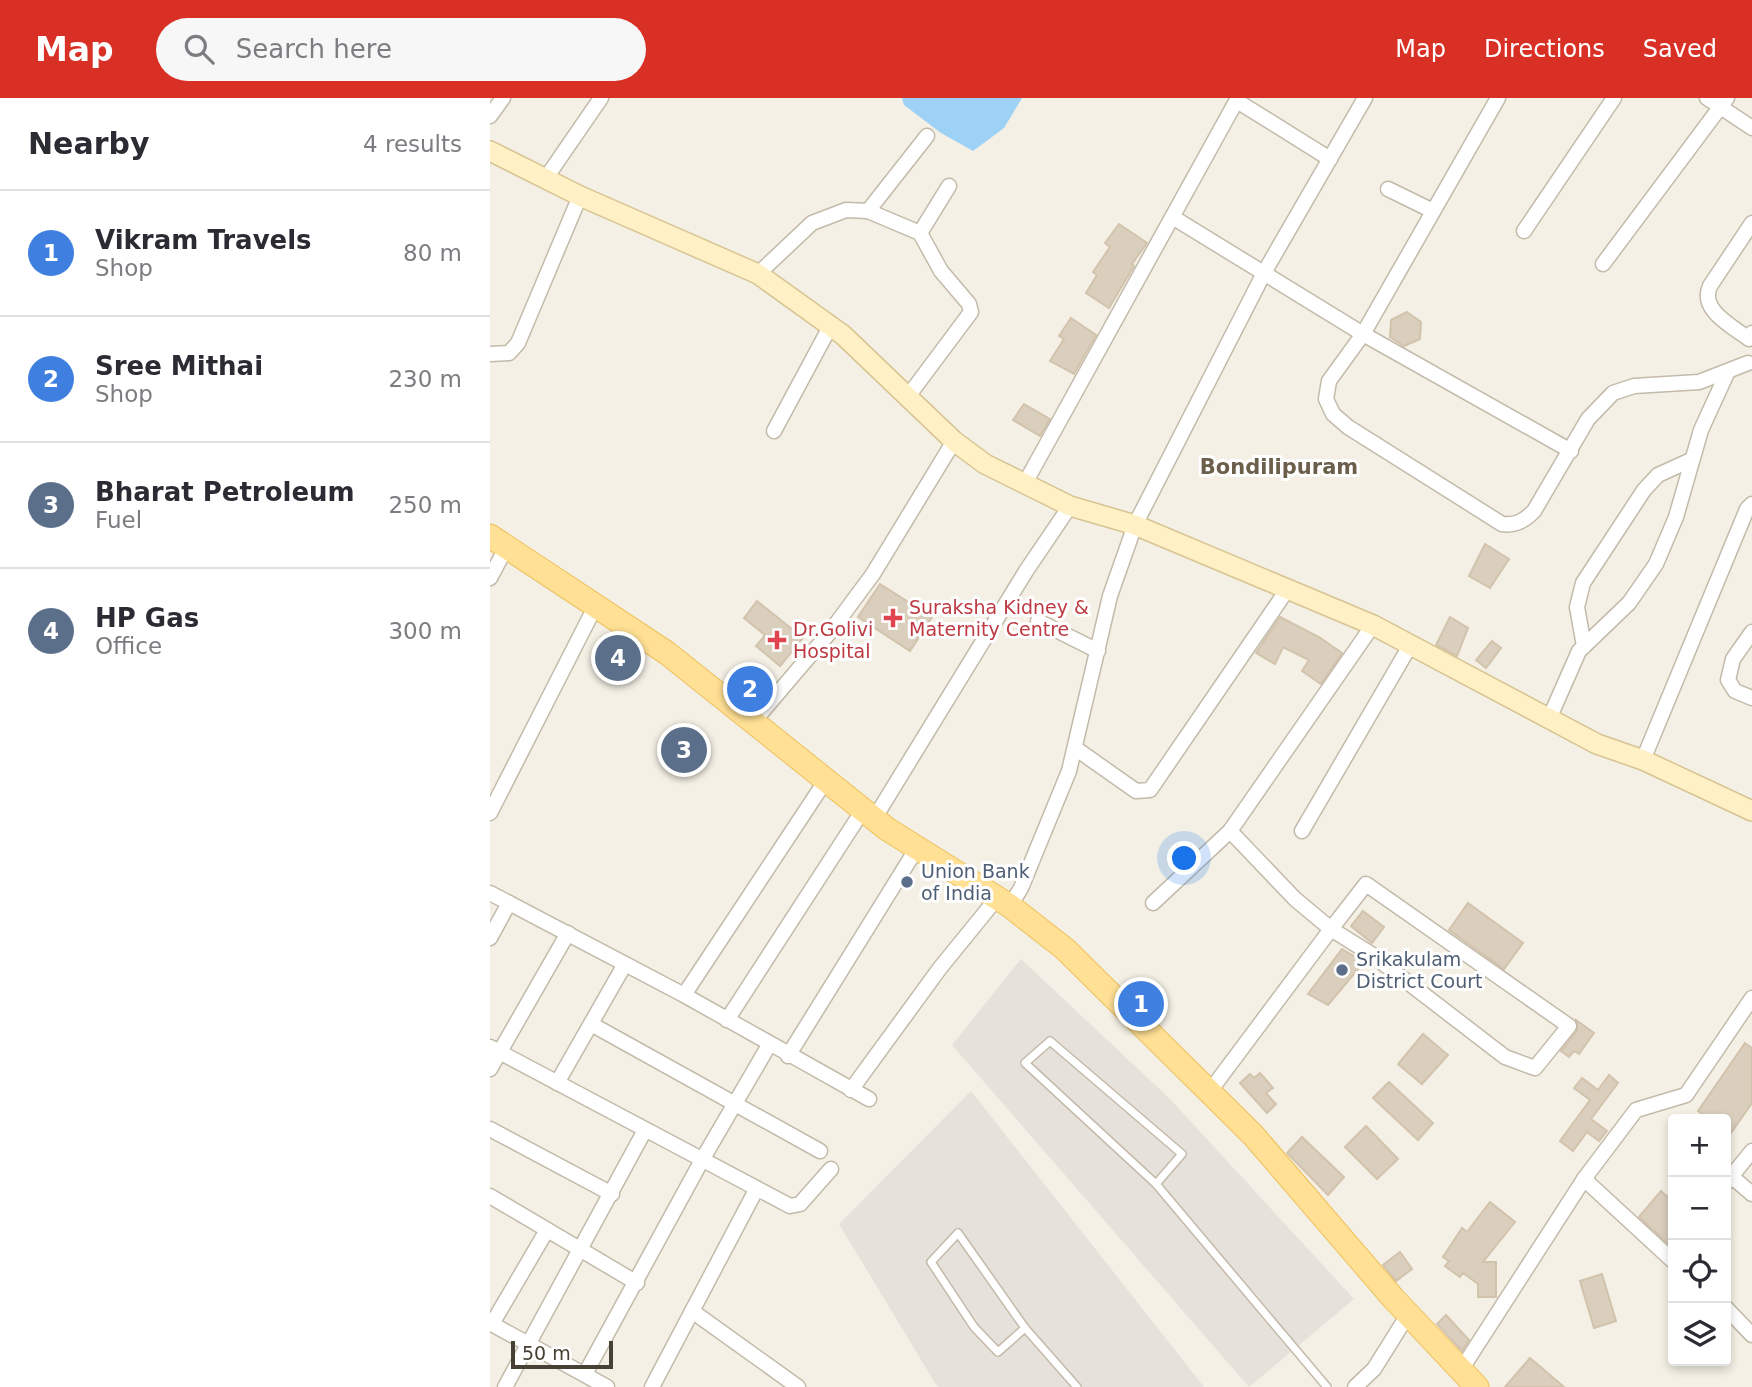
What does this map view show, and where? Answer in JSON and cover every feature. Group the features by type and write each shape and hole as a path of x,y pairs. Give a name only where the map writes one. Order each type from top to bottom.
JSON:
{"main road":[{"path":"498,542 667,653 755,720 868,814 1003,902 1065,948 1210,1091 1311,1199 1477,1387"}],"street":[{"path":"490,116 503,98"},
{"path":"546,178 601,98"},
{"path":"851,1090 940,968 1026,876 1075,748 1110,596 1135,525 1265,271 1365,98"},
{"path":"1498,98 1363,334 1329,381 1326,399 1333,414 1348,427 1502,524 1516,523 1528,517 1571,451 1588,419 1607,398 1621,389 1699,382 1750,365 1750,336 1714,312 1707,297 1710,286 1752,223"},
{"path":"1524,231 1614,98"},
{"path":"1707,98 1723,103 1752,128"},
{"path":"1024,485 1238,99 1330,159"},
{"path":"1603,264 1723,103"},
{"path":"868,211 927,136"},
{"path":"490,151 580,196 758,274 831,325 909,395 954,441 985,464 1024,485 1070,506 1135,525 1374,625 1597,744 1643,760 1752,811"},
{"path":"920,233 949,186"},
{"path":"1388,189 1433,211"},
{"path":"490,354 509,353 518,342 580,196"},
{"path":"758,274 812,223 846,210 868,211 920,233 941,271 969,304 971,312 909,395"},
{"path":"1174,218 1265,271 1363,334 1571,451"},
{"path":"774,431 831,325"},
{"path":"1549,719 1584,646 1629,603 1657,564 1673,525 1701,430 1728,371"},
{"path":"755,720 830,632 873,574 954,441"},
{"path":"1584,646 1577,607 1583,583 1643,490 1658,475 1691,460"},
{"path":"1643,760 1747,509 1752,504"},
{"path":"727,1020 868,814 1070,506"},
{"path":"490,578 498,542"},
{"path":"1075,748 1136,790 1150,790 1287,590"},
{"path":"490,813 596,605"},
{"path":"1038,621 1098,651"},
{"path":"1153,903 1230,831 1374,625"},
{"path":"1752,632 1733,659 1728,680 1735,691 1752,698"},
{"path":"1302,831 1411,644"},
{"path":"684,995 826,780"},
{"path":"1210,1091 1331,929 1367,884 1569,1026 1535,1068 1505,1057 1371,954 1331,929 1294,898 1230,831"},
{"path":"789,1056 917,848"},
{"path":"490,893 684,995 869,1099"},
{"path":"490,938 509,903"},
{"path":"490,1069 494,1050 568,933"},
{"path":"557,1083 625,964"},
{"path":"1461,1370 1584,1179 1636,1110 1686,1095 1752,998"},
{"path":"591,1024 736,1102 820,1151"},
{"path":"585,1374 702,1160 769,1045"},
{"path":"494,1050 756,1189 795,1206 831,1168"},
{"path":"490,1129 612,1194"},
{"path":"505,1387 645,1130"},
{"path":"1730,1177 1752,1151"},
{"path":"1584,1179 1668,1256"},
{"path":"1731,1181 1752,1194"},
{"path":"652,1387 756,1189"},
{"path":"491,1199 637,1283"},
{"path":"547,1230 491,1324 607,1387"},
{"path":"692,1311 797,1387"},
{"path":"1355,1387 1374,1369 1409,1313"},
{"path":"1731,1313 1752,1335"}],"lane":[{"path":"1156,1184 1182,1154 1049,1041 1025,1063 1156,1184 1327,1387"},
{"path":"1025,1328 998,1352 974,1327 931,1262 958,1233 1025,1328 1077,1387"}],"shaded area":[{"path":"1021,959 1170,1099 1354,1299 1249,1387 952,1045"},
{"path":"971,1091 1204,1387 939,1387 935,1383 839,1224"}],"water":[{"path":"902,98 1022,98 1004,128 973,151 941,133 904,105"}],"building":[{"path":"1119,224 1147,243 1132,264 1134,266 1109,308 1086,293 1097,275 1093,272 1110,247 1105,243"},
{"path":"1407,312 1421,322 1420,339 1404,346 1390,337 1391,320"},
{"path":"1071,318 1096,335 1074,374 1050,361 1064,339 1059,336"},
{"path":"1024,404 1050,419 1040,436 1013,420"},
{"path":"1485,544 1509,559 1490,588 1469,576"},
{"path":"880,584 932,617 910,651 858,617"},
{"path":"757,601 803,638 780,666 756,646 765,635 744,618"},
{"path":"1280,617 1319,637 1342,653 1321,684 1302,671 1309,660 1283,647 1275,664 1256,653"},
{"path":"1450,617 1468,628 1457,656 1436,645"},
{"path":"1492,641 1501,648 1486,668 1476,660"},
{"path":"1468,903 1523,943 1504,969 1449,930"},
{"path":"1363,911 1384,927 1372,943 1351,926"},
{"name":"Srikakulam District Court","path":"1342,949 1364,962 1328,1005 1308,994"},
{"path":"1576,1020 1594,1033 1579,1054 1574,1051 1569,1057 1561,1051 1577,1031"},
{"path":"1423,1034 1448,1055 1422,1084 1398,1064"},
{"path":"1745,1043 1752,1048 1752,1103 1731,1133 1731,1114 1702,1114 1698,1111"},
{"path":"1260,1073 1273,1088 1266,1093 1276,1104 1267,1113 1240,1083 1250,1074 1254,1078"},
{"path":"1609,1075 1618,1083 1591,1119 1607,1131 1599,1141 1587,1132 1573,1151 1560,1141 1590,1100 1574,1088 1582,1078 1598,1090"},
{"path":"1389,1082 1433,1123 1418,1140 1373,1098"},
{"path":"1366,1126 1398,1159 1377,1179 1345,1147"},
{"path":"1302,1137 1344,1177 1328,1195 1287,1153"},
{"path":"1661,1191 1668,1197 1668,1243 1639,1217"},
{"path":"1490,1202 1515,1222 1483,1262 1496,1262 1496,1297 1478,1297 1478,1284 1463,1273 1460,1277 1445,1266 1449,1261 1443,1257 1462,1228 1467,1232"},
{"path":"1400,1252 1412,1269 1396,1281 1383,1265"},
{"path":"1602,1274 1616,1321 1594,1328 1580,1281"},
{"path":"1446,1315 1469,1340 1462,1351 1437,1324"},
{"path":"1530,1358 1564,1387 1505,1387"}],"place":[{"name":"Suraksha Kidney & Maternity Centre","path":"893,618"},
{"name":"Dr.Golivi Hospital","path":"777,640"},
{"name":"HP Gas","path":"618,658"},
{"name":"Sree Mithai","path":"750,689"},
{"name":"Bharat Petroleum","path":"684,750"},
{"name":"Union Bank of India","path":"907,882"},
{"name":"Srikakulam District Court","path":"1342,970"},
{"name":"Vikram Travels","path":"1141,1004"}],"district":[{"name":"Bondilipuram","path":"1279,467"}]}
